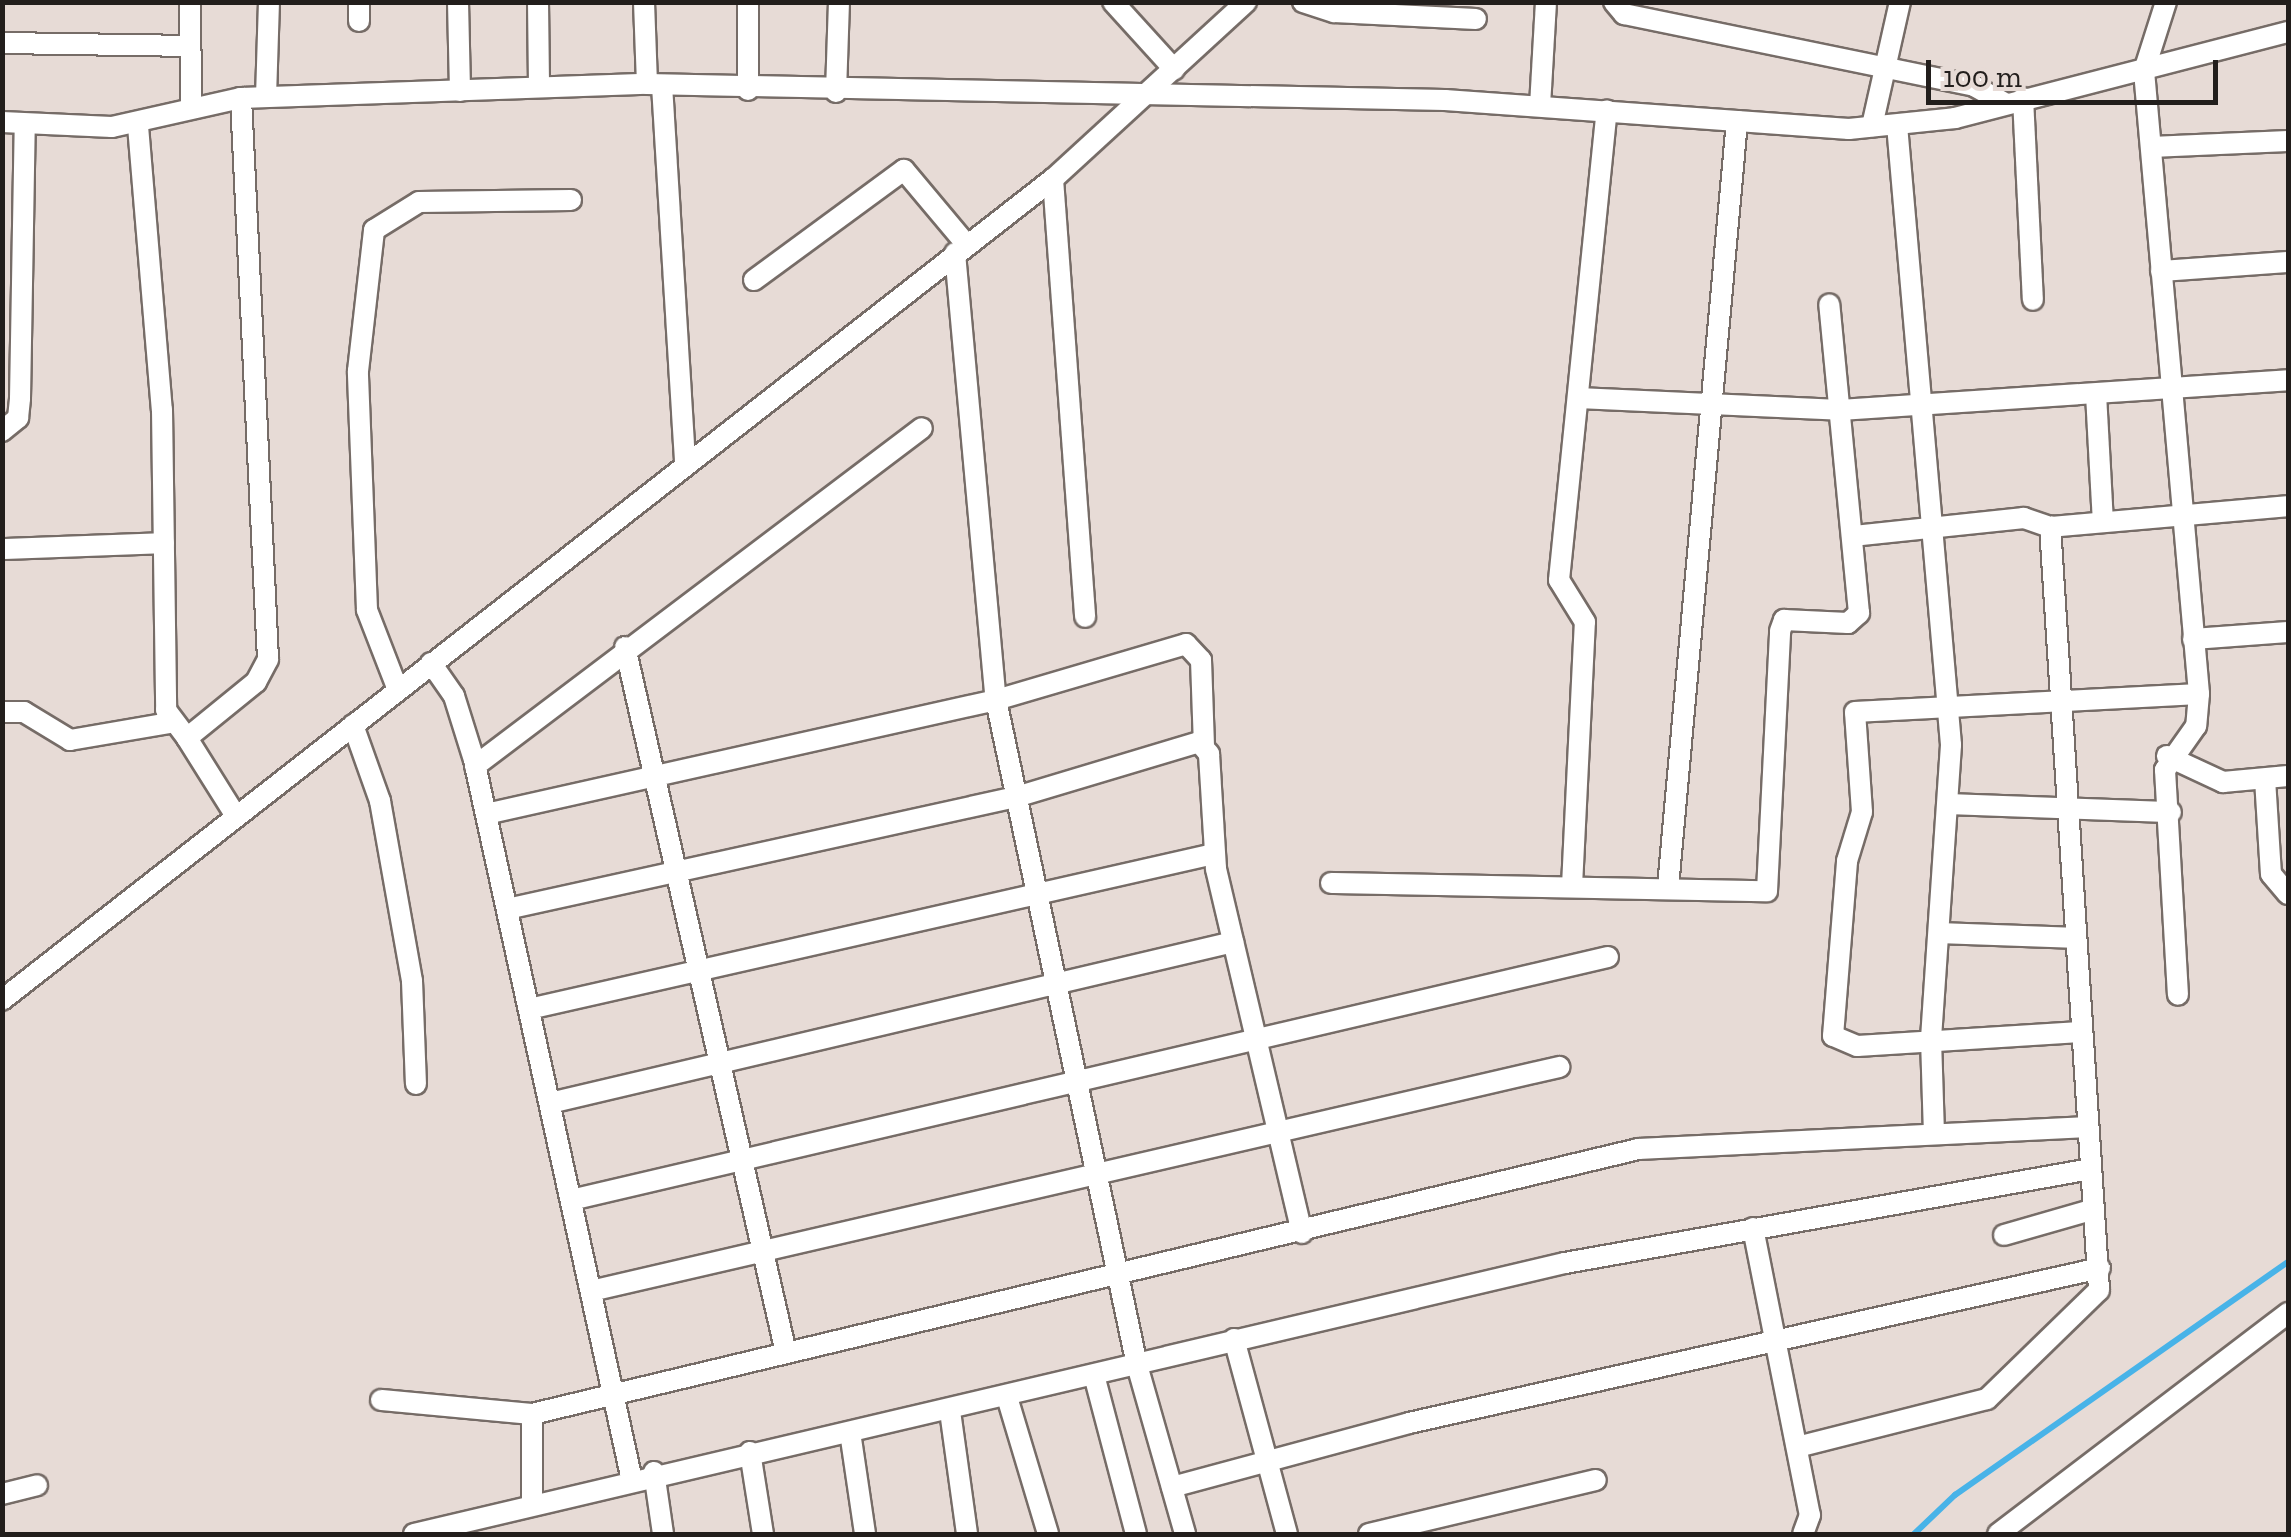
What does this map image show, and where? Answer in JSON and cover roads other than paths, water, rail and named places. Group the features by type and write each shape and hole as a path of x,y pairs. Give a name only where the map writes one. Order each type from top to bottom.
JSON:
{"street":[{"path":"190,2 191,106"},
{"path":"266,97 269,2"},
{"path":"458,2 460,91"},
{"path":"538,2 539,85"},
{"path":"644,2 686,462"},
{"path":"748,2 748,90"},
{"path":"836,92 839,2"},
{"path":"1113,2 1174,69"},
{"path":"2,1000 234,813 353,725 1052,178 1246,2"},
{"path":"1304,2 1334,12 1476,19"},
{"path":"1540,106 1546,2"},
{"path":"1614,2 1624,14 1974,86 2014,100"},
{"path":"1872,126 1900,2"},
{"path":"2166,2 2144,70 2180,514 2199,694 2196,726 2167,756 2178,995"},
{"path":"2,122 138,126 191,106 241,98 539,85 654,85 1540,106 1737,121 1898,125 2144,70 2288,32"},
{"path":"2,43 188,46"},
{"path":"188,738 256,682 268,659 241,98"},
{"path":"2014,100 2033,300"},
{"path":"1572,886 1585,622 1559,580 1608,110"},
{"path":"1668,887 1737,121"},
{"path":"2,431 18,418 20,398 25,124"},
{"path":"1898,125 1929,531 1949,705 1951,804 1931,1039 1934,1134"},
{"path":"138,126 164,543 169,723"},
{"path":"2151,147 2288,141"},
{"path":"754,280 904,170 961,248 996,700 1032,888 1081,1083 1122,1276 1137,1365 1185,1534"},
{"path":"1052,178 1085,617"},
{"path":"398,690 366,610 358,371 374,230 419,202 571,200"},
{"path":"2160,272 2288,262"},
{"path":"1332,884 1768,891 1780,631 1784,620 1848,623 1859,613 1829,304"},
{"path":"1578,398 1712,411 1920,408 2288,380"},
{"path":"2096,394 2103,522"},
{"path":"475,766 626,647 922,428"},
{"path":"1852,536 1929,531 2024,518 2050,527 2288,506"},
{"path":"1797,1446 1988,1399 2089,1305 2100,1268 2085,1170 2064,704 2050,527"},
{"path":"2,549 164,543"},
{"path":"2193,639 2288,632"},
{"path":"486,814 996,700 1192,644 1214,854 1302,1233"},
{"path":"626,647 702,968 738,1160 786,1354"},
{"path":"431,664 454,696 475,766 631,1476"},
{"path":"2080,1032 1857,1046 1830,1027 1862,812 1854,712 2199,694"},
{"path":"2,712 24,712 70,740 169,723 188,738 234,813"},
{"path":"353,725 380,800 412,981 416,1084"},
{"path":"507,909 1016,798 1182,744 1204,746"},
{"path":"2167,756 2206,778 2288,776"},
{"path":"2265,779 2271,874 2288,894"},
{"path":"1951,804 2069,804 2171,812"},
{"path":"529,1010 1032,888 1214,854"},
{"path":"1940,933 2076,938"},
{"path":"550,1103 1233,942"},
{"path":"571,1200 1260,1042 1608,957"},
{"path":"591,1292 1100,1180 1559,1067"},
{"path":"381,1400 532,1414 612,1390 1122,1276 1638,1149 2084,1126"},
{"path":"414,1534 448,1531 631,1476 950,1411 1234,1340 1753,1228 2085,1170"},
{"path":"2004,1235 2091,1210"},
{"path":"1753,1228 1810,1515 1803,1534"},
{"path":"1172,1486 2100,1268"},
{"path":"1998,1534 2288,1313"},
{"path":"1234,1340 1270,1460 1287,1534"},
{"path":"1094,1375 1136,1534"},
{"path":"1008,1397 1048,1534"},
{"path":"950,1411 967,1534"},
{"path":"532,1414 532,1504"},
{"path":"850,1432 864,1534"},
{"path":"750,1452 763,1534"},
{"path":"654,1472 663,1534"},
{"path":"1368,1534 1596,1480"},
{"path":"2,1494 38,1485"}],"waterway":[{"path":"1914,1534 1955,1495 2288,1262"}]}
